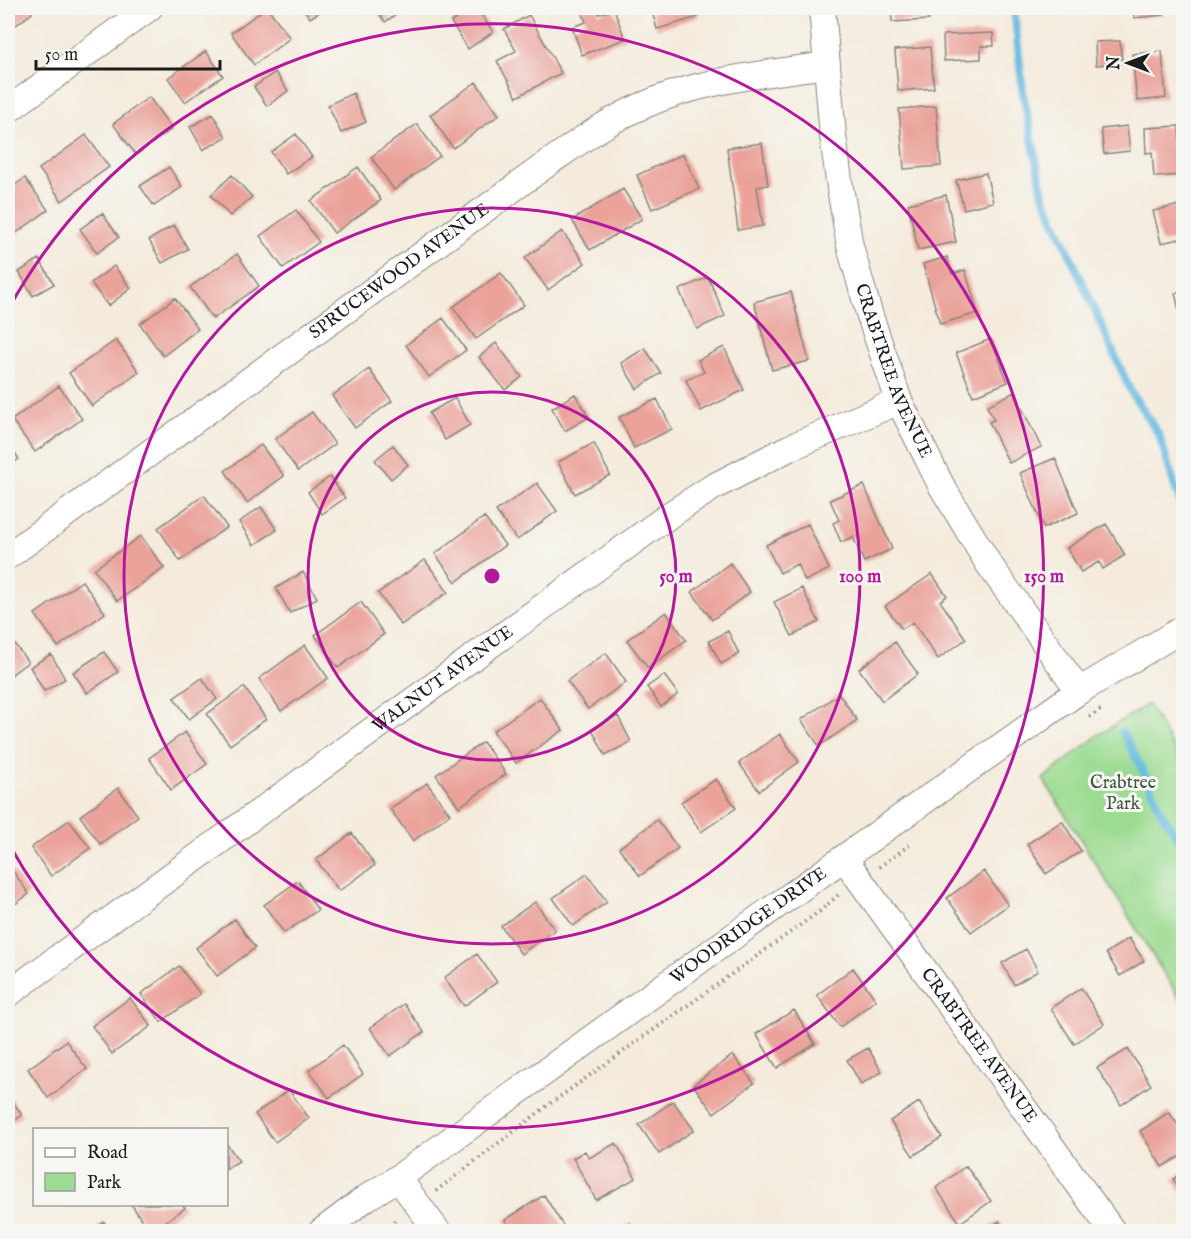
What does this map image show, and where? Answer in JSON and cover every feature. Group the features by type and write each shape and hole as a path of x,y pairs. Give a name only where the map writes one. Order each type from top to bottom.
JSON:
{"street":[{"path":"8,110 149,8"},
{"name":"CRABTREE AVENUE","path":"822,8 835,157 850,246 869,313 899,401 941,485 987,562 1079,691"},
{"name":"SPRUCEWOOD AVENUE","path":"8,556 551,161 603,126 642,106 679,92 723,80 826,65"},
{"name":"WALNUT AVENUE","path":"8,994 671,514 713,487 789,448 899,401"},
{"name":"WOODRIDGE DRIVE","path":"321,1232 1079,691 1184,628"},
{"name":"CRABTREE AVENUE","path":"844,858 1113,1232"},
{"path":"398,1178 438,1232"}],"path":[{"path":"1087,718 1107,706"},
{"path":"894,857 921,837"},
{"path":"433,1193 551,1103 839,894"},
{"path":"379,1232 402,1215"}],"green space":[{"name":"Crabtree Park","path":"1148,704 1183,765 1183,1004 1043,779 1098,735"}],"building":[{"path":"8,8 28,8 32,13 8,31"},
{"path":"266,8 290,38 254,65 231,33"},
{"path":"303,8 326,8 310,18"},
{"path":"375,8 406,8 385,22"},
{"path":"473,8 477,8 493,32 468,49 451,22"},
{"path":"581,8 597,8 599,14 614,9 625,39 582,55 572,27 586,22"},
{"path":"651,8 696,8 698,17 657,29"},
{"path":"711,8 735,8 735,9 712,11"},
{"path":"891,8 928,8 929,20 892,22"},
{"path":"1133,8 1163,8 1164,15 1134,18"},
{"path":"529,15 561,73 517,97 497,61 516,51 504,29"},
{"path":"993,33 994,46 981,46 981,59 944,61 943,35"},
{"path":"1120,41 1122,63 1096,65 1095,42"},
{"path":"930,47 934,88 898,91 895,50"},
{"path":"206,51 223,76 185,102 168,78"},
{"path":"1162,51 1166,98 1137,101 1132,54"},
{"path":"275,72 288,91 267,106 254,87"},
{"path":"476,82 499,115 453,148 430,115"},
{"path":"353,93 366,122 341,133 328,105"},
{"path":"149,97 172,129 136,155 113,124"},
{"path":"936,106 941,166 904,169 899,109"},
{"path":"213,114 226,137 203,150 190,127"},
{"path":"417,124 440,156 394,190 371,157"},
{"path":"1127,126 1130,151 1104,154 1101,129"},
{"path":"1179,126 1182,175 1154,177 1152,152 1146,153 1145,128"},
{"path":"296,134 312,157 286,174 271,152"},
{"path":"86,135 109,167 62,201 39,169"},
{"path":"762,143 768,185 757,187 763,226 738,230 727,148"},
{"path":"683,154 699,189 652,209 637,175"},
{"path":"169,167 182,187 154,206 140,186"},
{"path":"358,167 381,200 334,233 311,201"},
{"path":"986,173 993,202 964,209 956,180"},
{"path":"232,175 252,197 230,216 211,195"},
{"path":"25,178 48,210 8,239 8,190"},
{"path":"623,189 642,219 590,250 572,220"},
{"path":"946,195 956,242 918,250 908,204"},
{"path":"1184,204 1184,238 1161,243 1153,211"},
{"path":"296,210 319,242 283,268 260,236"},
{"path":"102,213 119,237 97,253 80,229"},
{"path":"174,225 188,249 162,263 149,240"},
{"path":"562,231 585,263 548,290 525,258"},
{"path":"237,254 259,286 213,319 190,287"},
{"path":"947,257 952,274 965,270 978,313 940,324 923,264"},
{"path":"39,259 54,284 33,296 19,272"},
{"path":"114,266 131,288 108,306 91,283"},
{"path":"501,273 524,305 476,339 453,307"},
{"path":"708,277 725,316 697,329 679,290"},
{"path":"1184,291 1184,326 1183,327 1175,293"},
{"path":"791,292 809,361 772,370 754,302"},
{"path":"175,298 198,329 163,356 140,324"},
{"path":"443,318 466,350 429,377 406,345"},
{"path":"991,339 1008,382 973,396 956,353"},
{"path":"116,340 139,372 92,406 69,373"},
{"path":"496,343 522,377 505,390 479,357"},
{"path":"724,347 744,390 701,411 686,380 704,372 698,360"},
{"path":"645,348 661,373 637,389 621,363"},
{"path":"369,369 392,401 355,428 332,396"},
{"path":"59,386 82,419 35,452 12,420"},
{"path":"1014,392 1041,447 1009,463 989,422 994,420 987,406"},
{"path":"575,394 589,417 565,431 552,408"},
{"path":"455,398 470,425 445,440 429,413"},
{"path":"657,399 672,429 634,448 619,417"},
{"path":"312,412 335,444 298,471 275,439"},
{"path":"8,443 19,459 8,467"},
{"path":"594,443 610,475 575,494 558,462"},
{"path":"261,445 284,476 247,503 225,471"},
{"path":"393,445 408,465 391,479 375,460"},
{"path":"1055,458 1078,513 1044,528 1020,473"},
{"path":"330,477 345,498 322,514 308,492"},
{"path":"537,483 557,511 517,540 496,511"},
{"path":"864,485 892,549 864,562 853,537 841,542 833,523 839,520 830,500"},
{"path":"204,495 227,527 180,561 158,528"},
{"path":"261,507 277,530 254,545 239,522"},
{"path":"484,517 505,545 456,582 435,554"},
{"path":"808,524 829,569 805,581 797,564 780,573 766,545"},
{"path":"1106,524 1125,555 1103,569 1099,562 1081,572 1067,548"},
{"path":"141,536 164,568 117,601 94,569"},
{"path":"425,560 448,592 401,625 378,593"},
{"path":"730,563 750,592 712,620 692,592"},
{"path":"303,572 317,598 290,613 276,588"},
{"path":"932,574 947,596 940,601 966,639 938,659 913,622 902,629 885,606"},
{"path":"82,581 105,613 58,647 35,614"},
{"path":"802,588 819,622 792,636 774,602"},
{"path":"361,602 384,634 338,668 315,635"},
{"path":"666,612 686,640 648,668 627,640"},
{"path":"728,631 739,654 721,664 709,641"},
{"path":"8,635 28,662 8,677"},
{"path":"895,642 918,674 882,701 859,669"},
{"path":"305,645 328,678 281,711 259,679"},
{"path":"104,652 118,672 87,693 73,672"},
{"path":"606,653 626,682 588,709 567,681"},
{"path":"51,654 65,679 44,691 30,667"},
{"path":"664,675 678,694 661,707 647,687"},
{"path":"202,678 217,699 189,719 174,698"},
{"path":"244,687 266,719 230,745 207,714"},
{"path":"839,694 857,720 819,746 801,720"},
{"path":"540,698 563,730 516,763 493,731"},
{"path":"618,716 631,742 605,755 592,729"},
{"path":"185,732 207,764 171,790 149,758"},
{"path":"780,734 799,762 759,791 739,763"},
{"path":"483,742 506,774 459,807 436,775"},
{"path":"716,779 736,808 701,832 681,802"},
{"path":"427,783 450,814 413,841 390,809"},
{"path":"118,788 138,816 100,844 80,816"},
{"path":"69,820 90,848 51,876 31,848"},
{"path":"657,820 678,848 640,876 619,848"},
{"path":"1062,821 1081,851 1046,874 1027,844"},
{"path":"352,833 375,865 339,891 316,860"},
{"path":"8,864 29,894 8,909"},
{"path":"984,871 1008,905 971,932 947,898"},
{"path":"587,874 607,902 573,926 553,898"},
{"path":"298,881 318,910 284,933 264,905"},
{"path":"535,902 555,930 521,954 501,926"},
{"path":"235,919 255,948 217,976 196,948"},
{"path":"1129,938 1144,961 1120,976 1106,953"},
{"path":"1026,949 1038,971 1014,985 1002,963"},
{"path":"477,954 497,982 464,1006 444,978"},
{"path":"179,966 200,994 161,1022 141,994"},
{"path":"853,968 876,1000 840,1027 817,995"},
{"path":"1081,988 1104,1024 1074,1044 1051,1008"},
{"path":"130,998 151,1026 112,1054 92,1026"},
{"path":"404,1004 424,1032 390,1056 370,1028"},
{"path":"794,1010 815,1044 777,1068 756,1034"},
{"path":"66,1041 87,1069 48,1098 28,1069"},
{"path":"343,1045 363,1074 329,1098 309,1070"},
{"path":"868,1048 882,1072 861,1084 847,1060"},
{"path":"1128,1049 1151,1085 1121,1105 1097,1068"},
{"path":"733,1055 754,1083 714,1113 693,1085"},
{"path":"289,1090 309,1118 275,1142 255,1114"},
{"path":"8,1094 22,1115 8,1126"},
{"path":"673,1101 694,1130 659,1154 639,1125"},
{"path":"919,1102 942,1137 913,1156 890,1121"},
{"path":"1169,1112 1184,1134 1184,1154 1162,1167 1140,1131"},
{"path":"616,1143 636,1178 596,1200 573,1158 585,1151 589,1158"},
{"path":"228,1146 239,1161 228,1168"},
{"path":"966,1166 991,1201 960,1223 936,1188"},
{"path":"1184,1172 1184,1196 1173,1179"},
{"path":"544,1195 567,1232 512,1232 505,1220"},
{"path":"132,1206 184,1206 185,1208 150,1232"},
{"path":"999,1221 1006,1232 983,1232"},
{"path":"104,1222 111,1232 91,1232"},
{"path":"630,1223 637,1232 618,1232"}],"waterway":[{"path":"1014,8 1023,93 1043,194 1131,392 1159,435 1184,516"},
{"path":"1122,731 1162,814 1184,845"}]}
